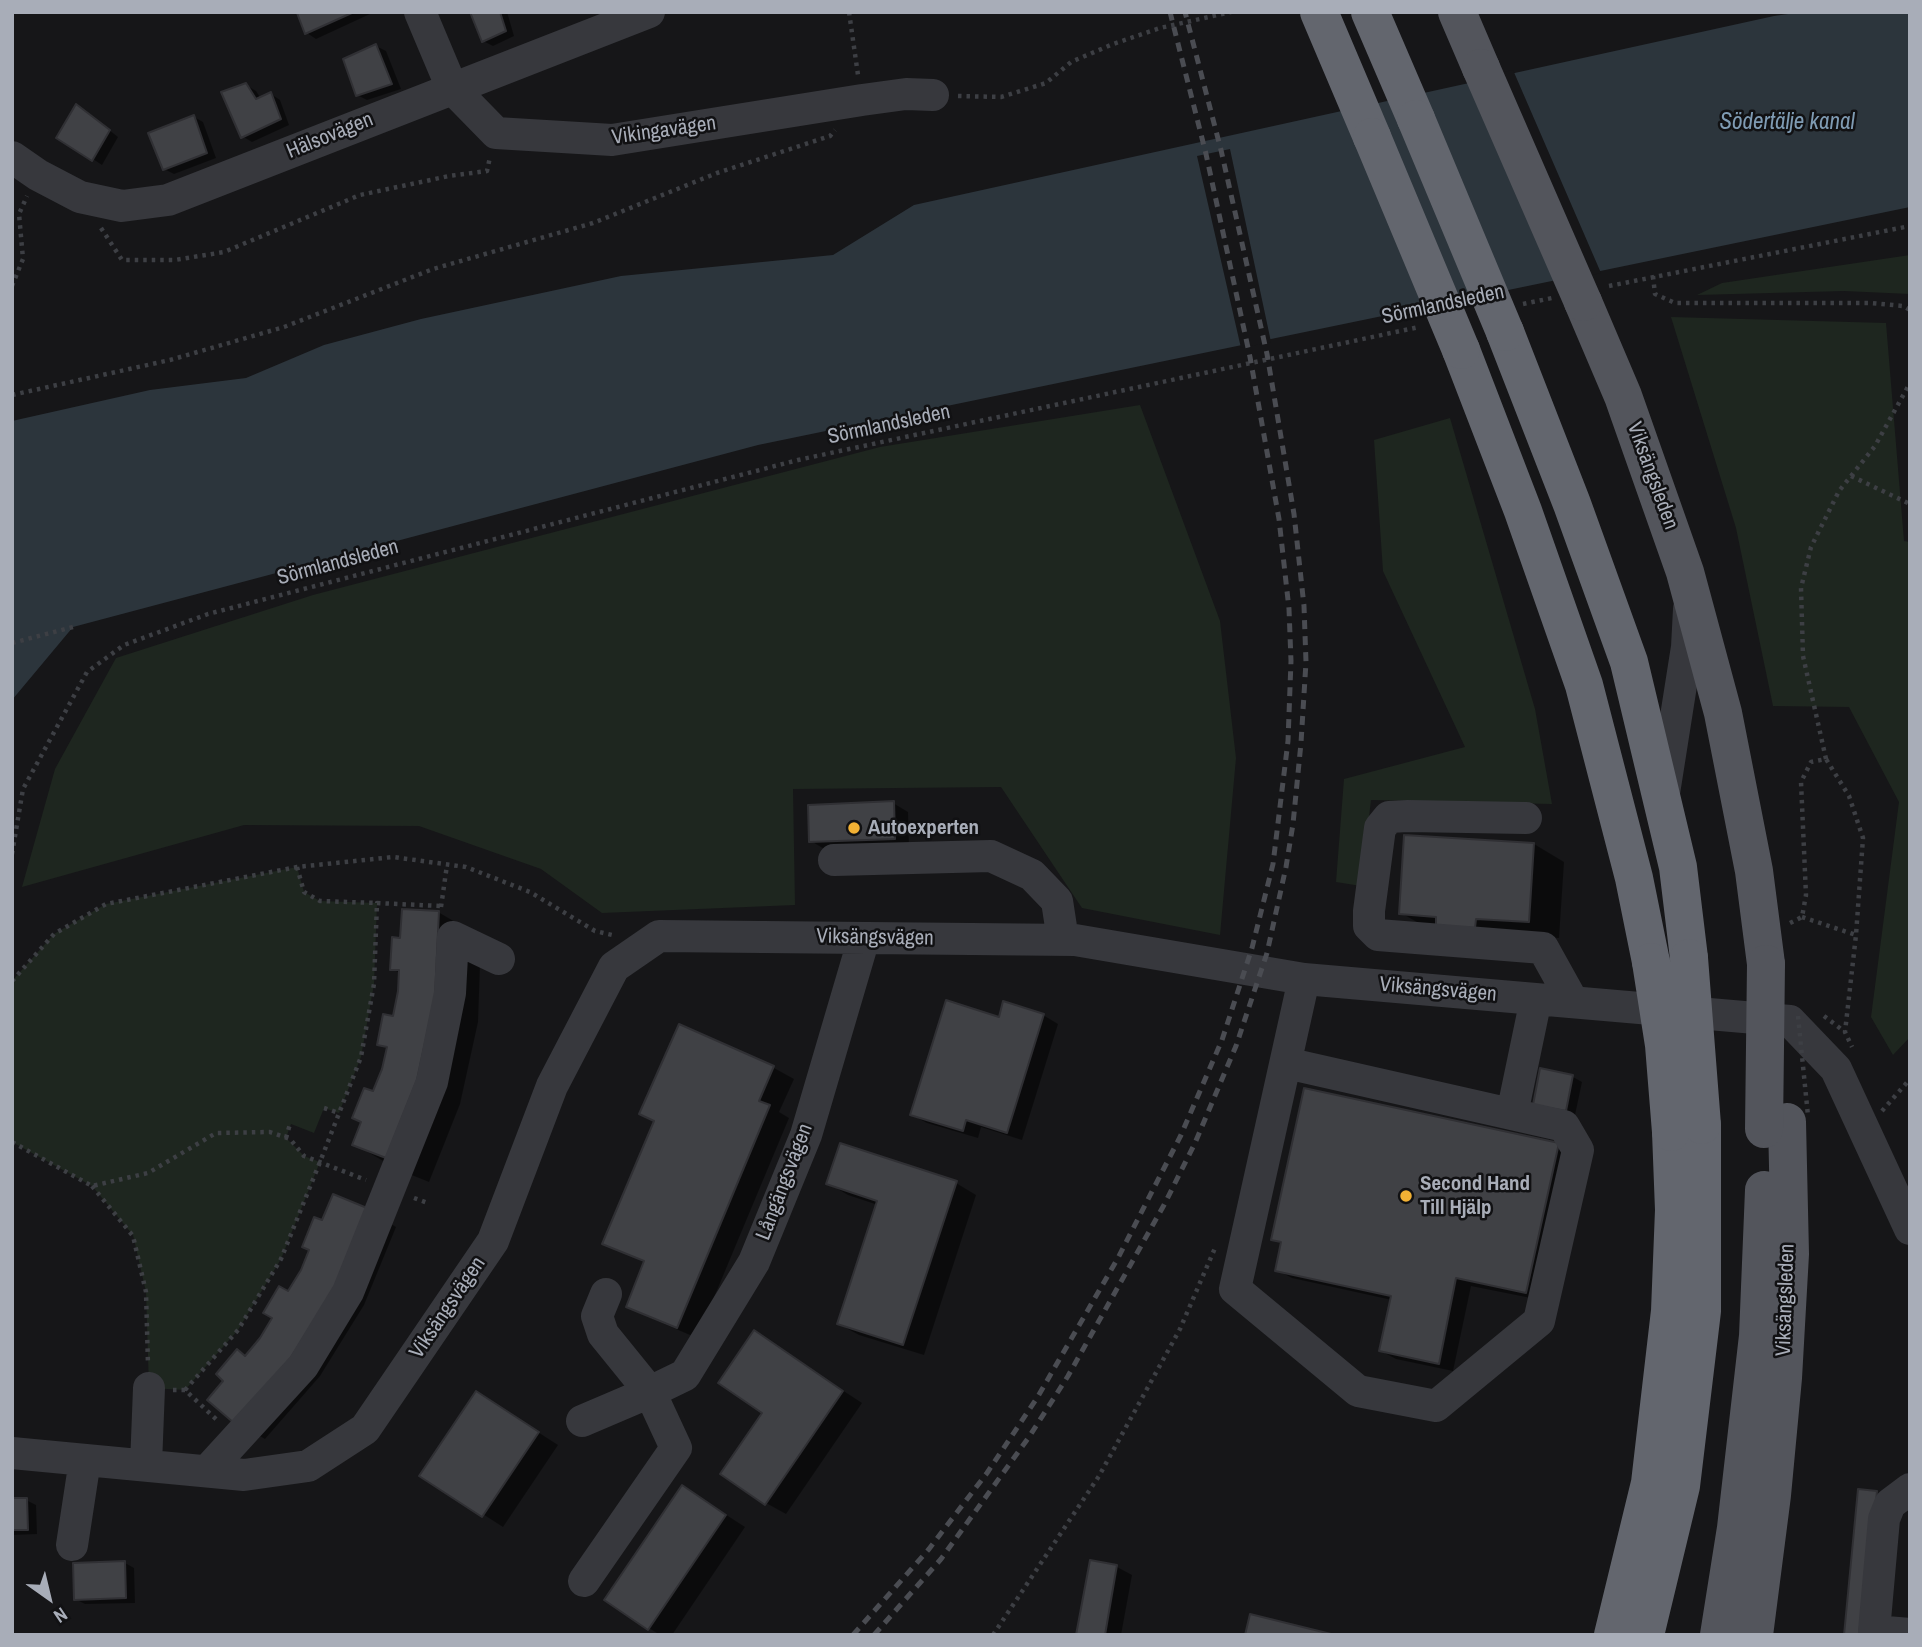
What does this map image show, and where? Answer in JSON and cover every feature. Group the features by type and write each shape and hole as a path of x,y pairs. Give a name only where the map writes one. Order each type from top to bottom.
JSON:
{"highway":[{"path":"1319,12 1461,349 1523,511 1584,685 1634,878 1664,1045 1687,1129 1674,1210 1670,1311 1650,1483 1612,1635"},
{"path":"1370,12 1505,332 1572,504 1629,662 1678,867 1689,958 1687,1129 1702,1311 1681,1486 1645,1635"}],"main road":[{"name":"Viksängsleden","path":"1457,12 1623,396 1661,499 1690,591 1723,713 1754,871 1787,1122 1790,1254 1783,1378 1772,1495 1754,1635"},
{"name":"Viksängsleden","path":"1719,1635 1736,1528 1758,1336 1763,1227 1787,1122"}],"street":[{"path":"420,12 452,88 496,133"},
{"name":"Hälsovägen","path":"12,157 37,175 80,197 122,206 168,200 649,12"},
{"name":"Vikingavägen","path":"496,133 612,140 862,100 906,94 933,95"},
{"path":"1663,801 1687,647 1690,591"},
{"path":"1526,818 1389,817 1380,828 1369,911 1370,926 1378,935 1543,948 1573,1003"},
{"path":"834,860 992,856 1032,875 1057,901 1063,940"},
{"name":"Viksängsvägen","path":"12,1453 244,1475 308,1466 365,1429 493,1241 552,1086 614,967 659,936 1063,940 1304,979 1790,1021 1836,1069 1873,1121 1901,1183 1910,1229"},
{"path":"207,1471 303,1366 348,1292 432,1082 450,992 453,937 499,959"},
{"name":"Långängsvägen","path":"582,1421 685,1375 754,1262 806,1135 863,938"},
{"path":"1286,1063 1564,1126 1578,1150 1539,1321 1436,1406 1357,1391 1235,1289 1304,979"},
{"path":"1512,1114 1536,999"},
{"path":"584,1580 676,1448 650,1392 603,1335 597,1316 606,1294"},
{"path":"146,1465 149,1388"},
{"path":"72,1545 85,1460"},
{"path":"1910,1489 1890,1504 1884,1519 1874,1631 1910,1634"}],"path":[{"path":"12,395 170,360 284,327 433,269 593,223 716,173 831,136 862,100 849,27 849,12"},
{"path":"933,95 1001,97 1046,83 1071,62 1113,44 1160,29 1231,12"},
{"path":"80,197 122,260 175,260 224,252 360,195 449,176 487,171 496,133"},
{"path":"12,286 23,259 19,214 37,175"},
{"path":"1600,288 1910,226"},
{"path":"1653,276 1655,294 1675,303 1871,303 1903,306 1910,310"},
{"name":"Sörmlandsleden","path":"1521,304 1561,296"},
{"name":"Sörmlandsleden","path":"12,854 23,789 87,672 124,645 208,614 798,460 1429,324"},
{"path":"1856,1054 1845,1031 1863,838 1849,796 1826,759 1803,656 1801,588 1811,547 1839,491 1875,446 1910,383"},
{"path":"1851,476 1910,504"},
{"path":"12,642 73,627"},
{"path":"1802,917 1805,895 1801,782 1811,762 1826,759"},
{"path":"297,867 304,892 320,901 440,906 447,865"},
{"path":"186,1391 238,1330 281,1259 361,1057 374,984 377,903"},
{"path":"1788,924 1802,917 1856,935"},
{"path":"1787,1122 1797,1011"},
{"path":"1873,1121 1910,1079"},
{"path":"1873,1121 1876,1100"},
{"path":"324,1108 339,1113"},
{"path":"286,1138 290,1124"},
{"path":"92,1186 148,1173 216,1133 270,1132 286,1138 304,1156 428,1203"},
{"path":"12,1142 92,1186 133,1236 146,1292 149,1388 186,1391 236,1439"},
{"path":"993,1635 1099,1476 1180,1329 1217,1243"}],"shaded area":[{"path":"1910,255 1910,294 1844,291 1697,295 1722,283"},
{"path":"1671,317 1886,323 1904,541 1910,542 1910,1037 1893,1055 1871,1017 1899,802 1849,707 1773,706 1736,528"},
{"path":"1140,405 1220,621 1236,758 1220,935 1082,908 1001,787 793,789 795,905 602,913 541,869 419,826 244,825 22,887 55,769 116,658 313,595 880,447"},
{"path":"1450,418 1535,709 1552,804 1371,800 1361,886 1336,882 1344,779 1465,747 1383,571 1374,440"},
{"path":"297,867 304,892 320,901 377,903 374,984 361,1057 339,1113 324,1108 314,1133 291,1124 286,1138 304,1156 320,1162 281,1259 238,1330 185,1390 149,1388 146,1292 133,1235 92,1186 12,1142 12,981 54,934 106,904"}],"water":[{"name":"Södertälje kanal","path":"1802,12 1910,12 1910,207 758,445 73,627 12,700 12,421 150,390 246,378 324,345 421,319 621,276 833,255 914,205"}],"pier":[{"path":"1513,70 1601,273 1558,282 1469,80"},
{"path":"1230,149 1271,342 1241,348 1197,156"}],"building":[{"path":"354,12 305,34 297,13"},
{"path":"470,12 500,12 506,31 482,42"},
{"path":"376,44 392,84 356,96 343,59"},
{"path":"246,83 256,99 271,92 281,119 241,138 221,92"},
{"path":"76,104 110,130 92,161 56,138"},
{"path":"194,115 207,153 163,170 148,133"},
{"path":"894,801 895,839 809,842 808,805"},
{"path":"1404,835 1534,843 1529,922 1476,919 1475,928 1436,926 1436,917 1399,914"},
{"path":"402,909 439,911 435,997 417,1080 386,1158 352,1145 361,1122 352,1118 364,1088 373,1091 382,1069 387,1047 377,1045 383,1014 393,1016 398,991 399,970 390,970 392,937 400,938"},
{"path":"946,1000 999,1017 1003,1001 1044,1014 1007,1133 966,1120 963,1131 910,1115"},
{"path":"679,1024 774,1066 759,1101 770,1105 677,1328 626,1307 644,1261 602,1244 654,1121 639,1114"},
{"path":"1540,1068 1573,1075 1566,1111 1533,1105"},
{"path":"1304,1088 1559,1143 1526,1293 1456,1278 1439,1364 1379,1351 1391,1296 1275,1271 1281,1242 1271,1240"},
{"path":"840,1143 957,1181 903,1345 837,1324 877,1201 826,1184"},
{"path":"333,1194 367,1208 335,1288 290,1359 234,1423 207,1400 223,1381 216,1374 237,1349 245,1356 260,1338 272,1318 263,1313 279,1286 288,1291 301,1270 309,1250 302,1247 314,1217 322,1220"},
{"path":"754,1330 843,1391 765,1505 720,1474 762,1413 718,1383"},
{"path":"476,1391 539,1432 482,1517 419,1476"},
{"path":"682,1485 726,1515 648,1630 604,1600"},
{"path":"1858,1489 1877,1491 1863,1635 1844,1635"},
{"path":"12,1498 27,1498 28,1530 12,1530"},
{"path":"1090,1560 1117,1565 1105,1635 1076,1635"},
{"path":"125,1561 126,1598 74,1600 73,1563"},
{"path":"1250,1614 1335,1635 1245,1635"}],"railway":[{"path":"853,1635 929,1549 987,1473 1037,1398 1118,1258 1181,1135 1222,1040 1252,948 1273,864 1288,741 1291,661 1289,609 1279,519 1250,357 1206,154 1170,12"},
{"path":"874,1635 941,1559 1029,1437 1068,1376 1164,1205 1195,1143 1236,1046 1267,953 1286,867 1301,743 1306,662 1304,606 1294,514 1267,354 1221,150 1185,12"}],"place":[{"name":"Autoexperten","path":"854,828"},
{"name":"Second Hand Till Hjälp","path":"1406,1196"}]}
